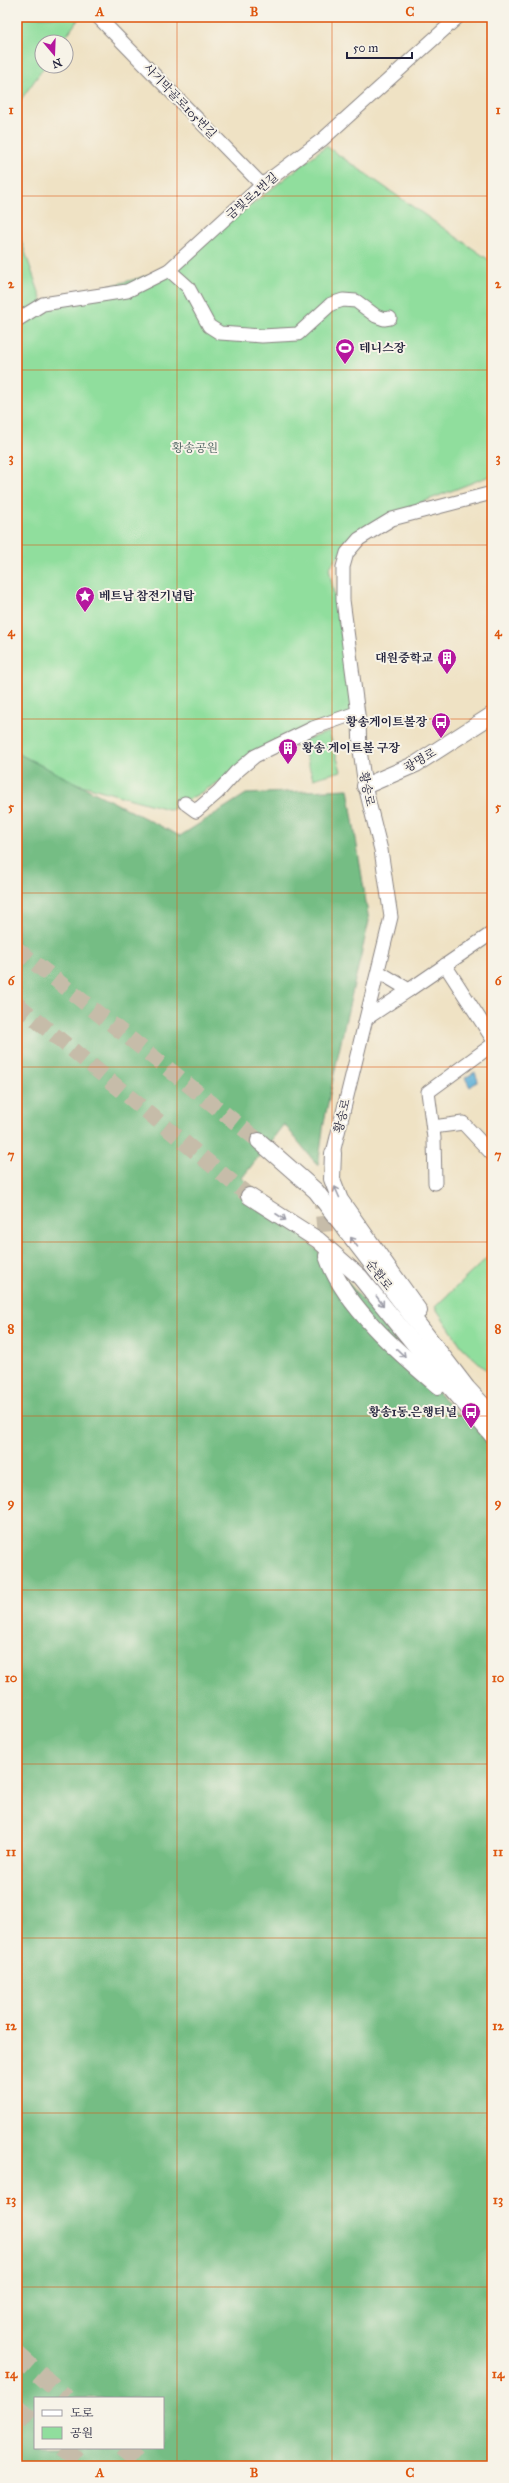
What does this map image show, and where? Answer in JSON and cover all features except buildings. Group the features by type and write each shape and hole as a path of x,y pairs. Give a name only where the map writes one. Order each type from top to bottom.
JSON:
{"main road":[{"name":"광명로","path":"365,786 416,764 492,715"},
{"name":"순환로","path":"259,1141 316,1191 467,1388 492,1415"},
{"path":"320,1185 321,1174 333,1153"},
{"path":"333,1153 332,1179 340,1200 434,1333 467,1388"},
{"name":"순환로","path":"248,1196 318,1240 351,1268 492,1435"},
{"path":"327,1256 332,1269 359,1308 400,1352 473,1414"}],"street":[{"name":"사기막골로105번길","path":"98,17 262,185"},
{"name":"금빛로2번길","path":"17,320 43,304 127,291 169,270 262,185 323,139 458,17"},
{"path":"169,270 188,287 204,320 220,333 278,336 298,334 331,304 343,300 356,301 376,316 384,319 390,318"},
{"name":"황송로","path":"333,1153 379,972 391,917 381,850 365,786 343,600 343,567 347,553 359,540 392,519 492,493"},
{"path":"185,803 196,811 218,792 236,772 255,756 313,728 356,713"},
{"path":"367,1018 492,933"},
{"path":"445,965 492,1038"},
{"path":"379,972 409,990"},
{"path":"435,1183 433,1127 428,1092 492,1045"},
{"path":"433,1127 463,1123 492,1154"}],"green space":[{"path":"17,17 80,17 68,34 34,34 34,74 39,74 17,105"},
{"name":"황송공원","path":"326,146 492,262 492,475 384,517 351,539 329,568 356,713 265,755 171,810 17,767 17,213 21,240 43,304 169,270"},
{"path":"329,732 341,771 313,779 301,741"},
{"path":"17,753 180,836 246,794 348,789 369,921 324,1122 318,1166 284,1124 242,1178 337,1269 453,1410 492,1437 492,2466 17,2466"},
{"path":"492,1253 492,1375 462,1347 435,1307"}],"water":[{"path":"475,1072 478,1081 470,1087 465,1078"}],"tunnel":[{"path":"17,949 259,1141"},
{"path":"17,1004 249,1196"},
{"path":"321,1192 327,1256"},
{"path":"17,2355 65,2397"},
{"path":"17,2408 34,2422"},
{"path":"64,2449 84,2466"},
{"path":"123,2449 143,2466"}],"place":[{"name":"테니스장","path":"345,365"},
{"name":"베트남 참전기념탑","path":"85,613"},
{"name":"대원중학교","path":"447,675"},
{"name":"황송게이트볼장","path":"441,739"},
{"name":"황송 게이트볼 구장","path":"288,765"},
{"name":"황송1동.은행터널","path":"471,1429"}]}
